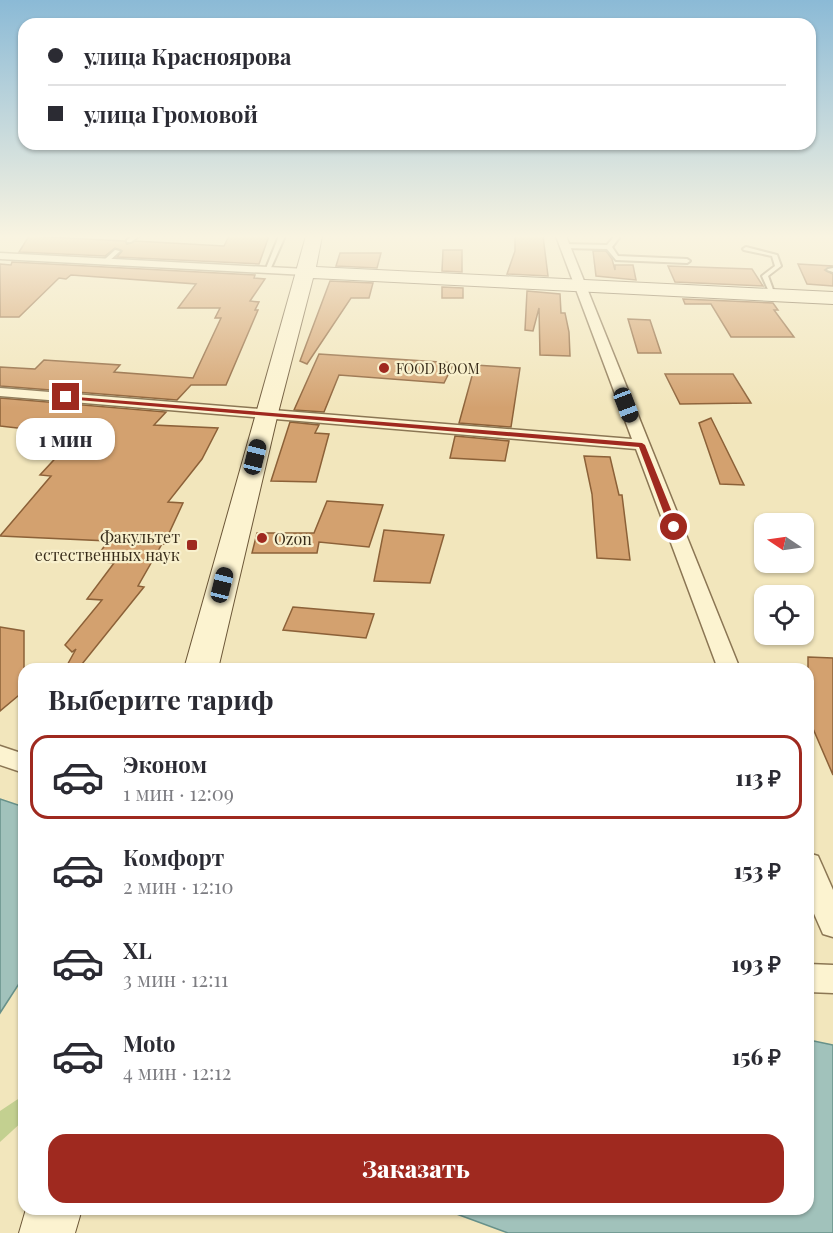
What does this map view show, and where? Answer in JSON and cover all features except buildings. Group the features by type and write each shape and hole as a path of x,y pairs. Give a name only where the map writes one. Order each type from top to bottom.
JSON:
{"main road":[{"path":"203,663 266,413 300,294"},
{"path":"762,294 833,298"},
{"path":"47,1233 52,1215"}],"street":[{"path":"583,294 727,663"},
{"path":"0,392 642,445"},
{"path":"0,755 18,762"},
{"path":"814,878 833,924"},
{"path":"814,978 833,980"}],"green space":[{"path":"18,1099 18,1126 0,1142 0,1111"}],"water":[{"path":"0,799 18,805 18,985 0,1013"},
{"path":"814,1041 833,1045 833,1233 508,1233 459,1215 814,1215"}],"place":[{"name":"FOOD BOOM","path":"384,368"},
{"name":"Ozon","path":"262,538"},
{"name":"Факультет естественных наук","path":"192,545"}],"route":[{"path":"66,397 642,445 674,527"}]}
